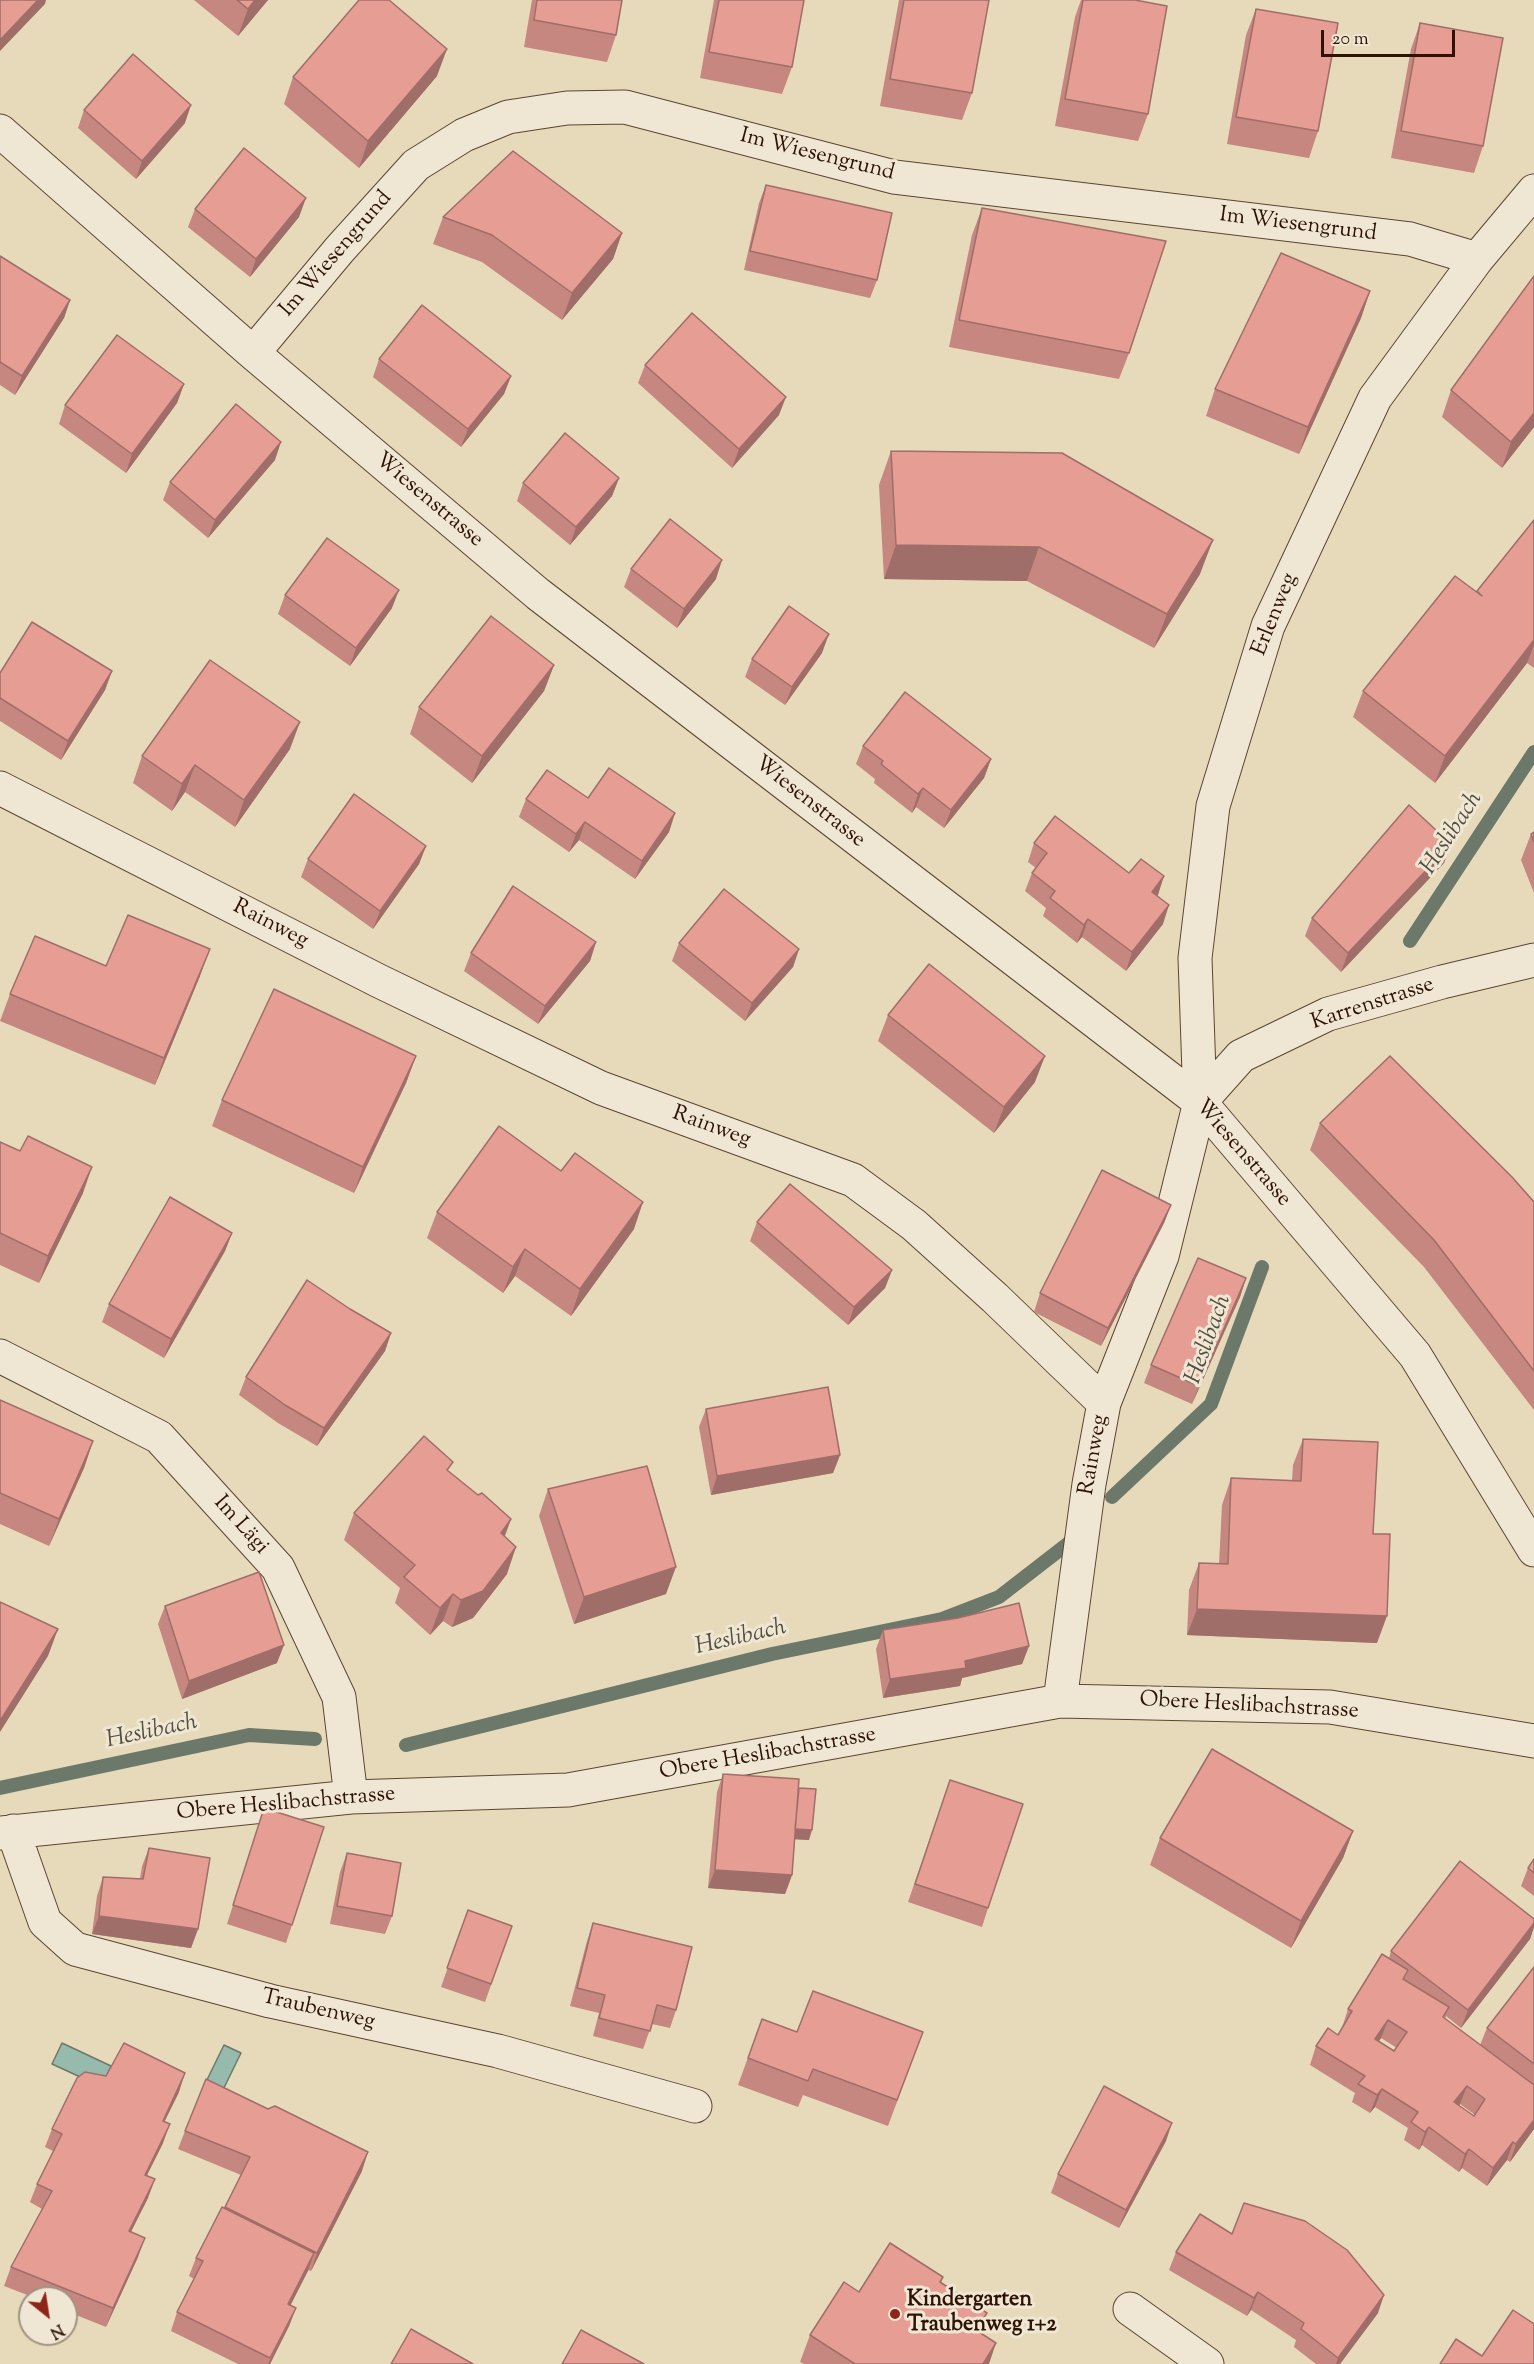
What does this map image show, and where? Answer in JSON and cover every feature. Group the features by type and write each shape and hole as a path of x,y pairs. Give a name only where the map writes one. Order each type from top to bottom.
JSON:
{"street":[{"name":"Im Wiesengrund","path":"253,353 340,249 417,165 464,135 508,117 567,108 625,107 894,177 1410,239 1477,260"},
{"name":"Wiesenstrasse","path":"0,131 253,353 538,594 1200,1102 1414,1355 1534,1550"},
{"name":"Erlenweg","path":"1200,1102 1195,958 1213,806 1268,626 1375,398 1477,260 1534,192"},
{"name":"Rainweg","path":"0,788 379,981 601,1088 853,1180 914,1226 995,1298 1104,1403 1089,1484 1060,1701"},
{"name":"Karrenstrasse","path":"1200,1102 1241,1056 1328,1014 1442,982 1534,960"},
{"path":"1104,1403 1162,1256 1200,1102"},
{"name":"Im Lägi","path":"0,1356 159,1437 278,1568 339,1697 351,1797"},
{"name":"Obere Heslibachstrasse","path":"6,1832 351,1797 576,1789 1060,1701 1330,1707 1534,1741"},
{"name":"Traubenweg","path":"6,1832 45,1922 75,1949 270,2001 498,2051 694,2106"},
{"path":"1130,2309 1207,2364"}],"shaded area":[{"path":"62,2043 111,2066 102,2087 52,2064"},
{"path":"224,2045 241,2053 219,2098 202,2090"}],"building":[{"path":"0,0 38,0 0,40"},
{"path":"237,0 255,0 248,9"},
{"path":"359,0 389,0 447,49 368,141 293,77"},
{"path":"537,0 622,0 616,35 534,20"},
{"path":"719,0 804,0 792,67 709,52"},
{"path":"904,0 989,0 972,93 890,79"},
{"path":"1083,0 1135,0 1167,6 1148,114 1065,99"},
{"path":"1256,9 1338,23 1318,131 1236,117"},
{"path":"1420,23 1503,38 1483,146 1401,131"},
{"path":"133,54 191,105 142,161 84,110"},
{"path":"244,148 306,198 256,259 195,209"},
{"path":"513,151 622,233 572,293 492,235 443,217"},
{"path":"766,185 892,213 877,280 750,251"},
{"path":"982,208 1166,241 1129,353 959,320"},
{"path":"1281,253 1370,291 1308,427 1215,389"},
{"path":"0,256 70,300 22,376 0,362"},
{"path":"1534,276 1534,413 1511,442 1451,390"},
{"path":"422,305 511,376 468,429 379,359"},
{"path":"692,313 786,397 739,449 645,365"},
{"path":"117,335 184,384 132,454 65,405"},
{"path":"236,404 281,442 215,520 170,482"},
{"path":"565,433 619,478 576,527 523,483"},
{"path":"891,451 1062,453 1213,540 1167,614 1039,547 896,545"},
{"path":"670,519 722,560 684,609 631,569"},
{"path":"1534,520 1534,640 1445,756 1363,691 1455,576 1482,596 1477,591"},
{"path":"327,538 399,590 356,648 285,595"},
{"path":"789,606 829,634 792,687 752,659"},
{"path":"491,616 554,665 482,756 419,707"},
{"path":"32,622 112,671 68,741 0,698 0,673"},
{"path":"210,660 300,722 244,800 195,765 182,784 142,756"},
{"path":"905,692 991,759 951,810 923,788 918,794 881,764 883,761 863,746"},
{"path":"609,768 675,813 642,861 585,822 576,834 526,799 547,770 588,798"},
{"path":"354,794 426,846 380,911 308,859"},
{"path":"1409,805 1451,844 1348,953 1312,918"},
{"path":"1055,816 1129,873 1141,859 1164,876 1152,892 1169,905 1132,952 1088,919 1084,925 1050,898 1055,891 1032,873 1047,853 1034,843"},
{"path":"513,886 596,942 545,1006 471,953"},
{"path":"724,889 799,949 752,1003 679,943"},
{"path":"128,915 210,949 164,1058 10,994 35,936 106,966"},
{"path":"929,964 1045,1056 1004,1107 888,1015"},
{"path":"274,989 416,1056 363,1167 222,1100"},
{"path":"1390,1056 1512,1177 1534,1202 1534,1371 1434,1240 1320,1123"},
{"path":"499,1126 561,1171 575,1153 643,1202 580,1289 525,1249 513,1267 437,1212"},
{"path":"28,1136 92,1167 48,1256 0,1233 0,1142 20,1151"},
{"path":"1102,1170 1171,1205 1108,1328 1040,1293"},
{"path":"790,1184 892,1270 854,1307 757,1222"},
{"path":"170,1197 232,1233 171,1339 109,1304"},
{"path":"1198,1258 1246,1278 1199,1386 1151,1365"},
{"path":"307,1280 391,1333 324,1428 285,1405 246,1377"},
{"path":"828,1387 840,1455 717,1476 706,1409"},
{"path":"0,1400 93,1441 59,1519 0,1493"},
{"path":"424,1436 453,1462 447,1470 478,1495 482,1493 511,1519 501,1533 516,1547 483,1591 461,1600 453,1594 440,1608 404,1577 415,1565 354,1513"},
{"path":"1303,1439 1378,1442 1373,1534 1390,1534 1387,1616 1197,1609 1199,1563 1228,1564 1231,1478 1301,1481"},
{"path":"647,1466 676,1567 584,1597 548,1489"},
{"path":"259,1572 284,1645 189,1681 165,1606"},
{"path":"0,1602 58,1629 0,1721"},
{"path":"1019,1603 1029,1646 965,1661 966,1668 890,1679 883,1630 958,1618"},
{"path":"1212,1749 1353,1831 1301,1921 1160,1838"},
{"path":"723,1774 799,1779 792,1875 715,1870"},
{"path":"950,1780 1023,1804 988,1908 915,1884"},
{"path":"799,1788 816,1789 812,1830 795,1829"},
{"path":"264,1808 324,1827 292,1925 233,1905"},
{"path":"149,1848 210,1858 198,1929 99,1916 103,1877 143,1879"},
{"path":"347,1853 401,1863 392,1916 337,1906"},
{"path":"1534,1859 1534,1873 1528,1868"},
{"path":"1460,1861 1534,1919 1534,1923 1468,2010 1391,1951"},
{"path":"468,1910 512,1926 491,1984 447,1968"},
{"path":"593,1923 692,1947 676,2010 657,2005 650,2031 599,2018 605,1995 577,1988"},
{"path":"1382,1954 1408,1970 1403,1979 1449,2007 1443,2017 1534,2085 1534,2120 1516,2144 1513,2142 1493,2168 1469,2149 1465,2154 1429,2127 1425,2132 1411,2122 1418,2112 1382,2089 1377,2095 1358,2084 1365,2076 1316,2046 1328,2028 1338,2035 1352,2011 1348,2009","holes":["1388,2020 1407,2032 1394,2051 1375,2039","1467,2086 1485,2099 1474,2116 1454,2102"]},
{"path":"1534,1967 1534,2064 1487,2028"},
{"path":"813,1991 923,2032 897,2100 813,2069 808,2081 748,2058 762,2019 797,2032"},
{"path":"124,2043 185,2073 163,2121 170,2124 145,2175 155,2179 129,2231 145,2238 113,2308 78,2294 78,2286 58,2286 11,2267 52,2191 37,2184 62,2134 52,2129 77,2078 85,2072 106,2076"},
{"path":"206,2079 268,2109 275,2106 368,2152 317,2253 225,2207 250,2157 185,2131"},
{"path":"1104,2086 1172,2123 1126,2210 1058,2174"},
{"path":"1244,2203 1305,2221 1347,2250 1384,2295 1338,2358 1301,2329 1304,2323 1258,2292 1254,2298 1176,2252 1200,2214 1232,2234"},
{"path":"222,2207 314,2253 288,2304 296,2308 270,2358 177,2312 203,2261 196,2258"},
{"name":"Kindergarten Traubenweg 1+2","path":"890,2243 943,2277 940,2282 987,2313 976,2330 996,2343 983,2364 855,2364 810,2335 844,2282 859,2292"},
{"path":"1513,2310 1534,2324 1534,2364 1440,2364 1456,2339 1482,2356"},
{"path":"411,2329 473,2364 391,2364"},
{"path":"581,2330 644,2364 562,2364"}],"waterway":[{"name":"Heslibach","path":"1410,941 1534,752"},
{"name":"Heslibach","path":"1112,1497 1211,1404 1262,1267"},
{"name":"Heslibach","path":"406,1745 772,1654 942,1619 999,1597 1070,1542"},
{"name":"Heslibach","path":"0,1788 249,1735 315,1739"}],"place":[{"name":"Kindergarten Traubenweg 1+2","path":"895,2314"}]}
